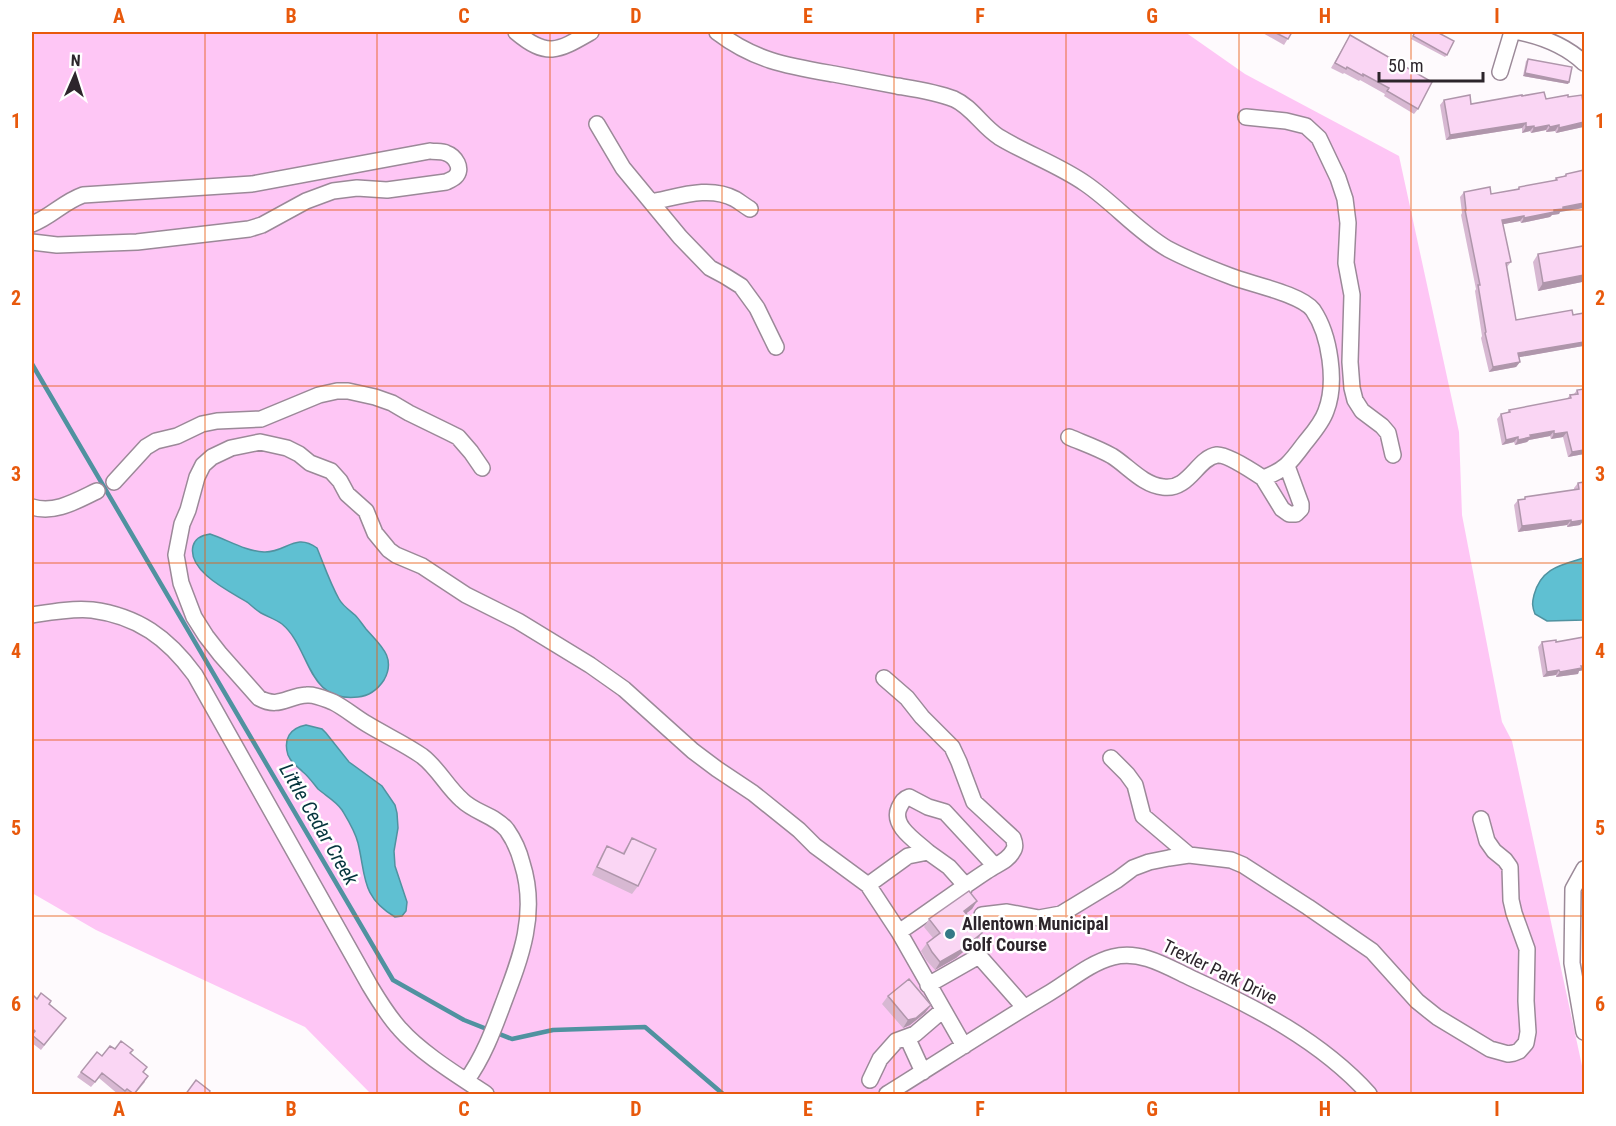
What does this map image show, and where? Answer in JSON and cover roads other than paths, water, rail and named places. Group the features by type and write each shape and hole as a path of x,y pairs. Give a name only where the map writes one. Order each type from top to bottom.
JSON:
{"street":[{"path":"516,32 537,47 548,50 563,47 591,32"},
{"path":"717,32 740,48 777,63 799,69 920,90 955,100 970,110 1000,138 1064,169 1087,185 1136,227 1168,249 1210,268 1301,300 1306,304 1318,320 1329,353 1330,400 1326,413 1318,426 1287,466 1263,477"},
{"path":"1500,72 1512,32"},
{"path":"1519,32 1536,35 1557,44 1584,63"},
{"path":"1246,117 1286,121 1306,126 1319,138 1338,178 1348,223 1346,263 1352,295 1350,362 1352,388 1355,400 1362,411 1388,433 1393,454"},
{"path":"597,124 623,168 680,237 710,268 741,286 757,308 776,347"},
{"path":"32,224 47,217 74,198 83,195 252,184 430,151 446,152 459,166 459,172 446,182 387,190 357,188 333,191 306,201 262,225 249,229 128,242 57,245 32,242"},
{"path":"651,202 689,194 713,193 733,198 750,209"},
{"path":"114,482 146,447 156,441 177,436 202,424 261,419 319,395 337,391 348,391 392,403 458,437 482,468"},
{"path":"1069,437 1112,457 1155,486 1166,488 1179,485 1188,479 1208,459 1217,455 1225,456 1263,477 1282,509 1289,514 1296,514 1301,509 1301,504 1287,466"},
{"path":"466,1081 478,1065 496,1023 513,980 524,939 530,897 516,845 506,828 497,820 461,800 423,757 345,709 310,694 275,703 267,703 259,698 206,636 185,596 176,555 196,477 203,465 212,457 231,448 260,442 287,447 310,463 331,471 347,494 366,511 375,533 389,550 422,566 466,595 518,621 590,665 624,689 693,751 753,793 815,846 868,885 899,932 964,1046"},
{"path":"32,507 45,510 59,508 97,491"},
{"path":"32,615 55,611 90,610 111,614 141,624 155,633 178,654 195,675 388,1015 418,1047 486,1095"},
{"path":"884,678 907,698 952,747 974,802 1013,838 1015,844 1015,849 1006,860 899,932"},
{"path":"1111,758 1135,785 1143,816 1189,855"},
{"path":"966,886 949,867 928,852 898,822 897,813 904,799 909,797 928,807 945,812 995,866"},
{"path":"982,915 1007,912 1039,918 1061,914 1133,868 1159,860 1189,855 1231,860 1243,865 1372,951 1417,1001 1437,1017 1490,1049 1508,1054 1514,1053 1526,1043 1528,1032 1527,949 1511,900 1510,867 1487,841 1481,819"},
{"path":"868,885 908,856 928,852"},
{"path":"1584,869 1573,890 1572,963 1584,1032"},
{"name":"Trexler Park Drive","path":"887,1095 1091,966 1124,955 1153,960 1224,993 1280,1023 1331,1059 1369,1095"},
{"path":"928,985 979,956 1024,1007"},
{"path":"870,1080 880,1059 896,1041 915,1034 943,1010"},
{"path":"907,1037 923,1072"}],"water":[{"path":"210,534 243,547 264,552 278,550 296,542 303,542 317,548 340,601 385,652 387,672 379,686 369,694 358,697 341,697 328,692 311,672 299,646 282,624 220,586 196,564 193,555 194,543 200,537"},
{"path":"1584,558 1584,620 1547,621 1535,614 1534,595 1537,586 1547,573"},
{"path":"306,725 322,729 349,762 382,786 395,805 398,828 394,851 395,866 407,902 406,911 402,916 395,917 376,902 364,876 357,839 342,810 318,789 289,758 286,744 289,735 300,726"}],"waterway":[{"name":"Little Cedar Creek","path":"32,364 393,980 464,1020 512,1039 553,1030 645,1027 723,1094"}],"place":[{"name":"Allentown Municipal Golf Course","path":"950,934"}]}
